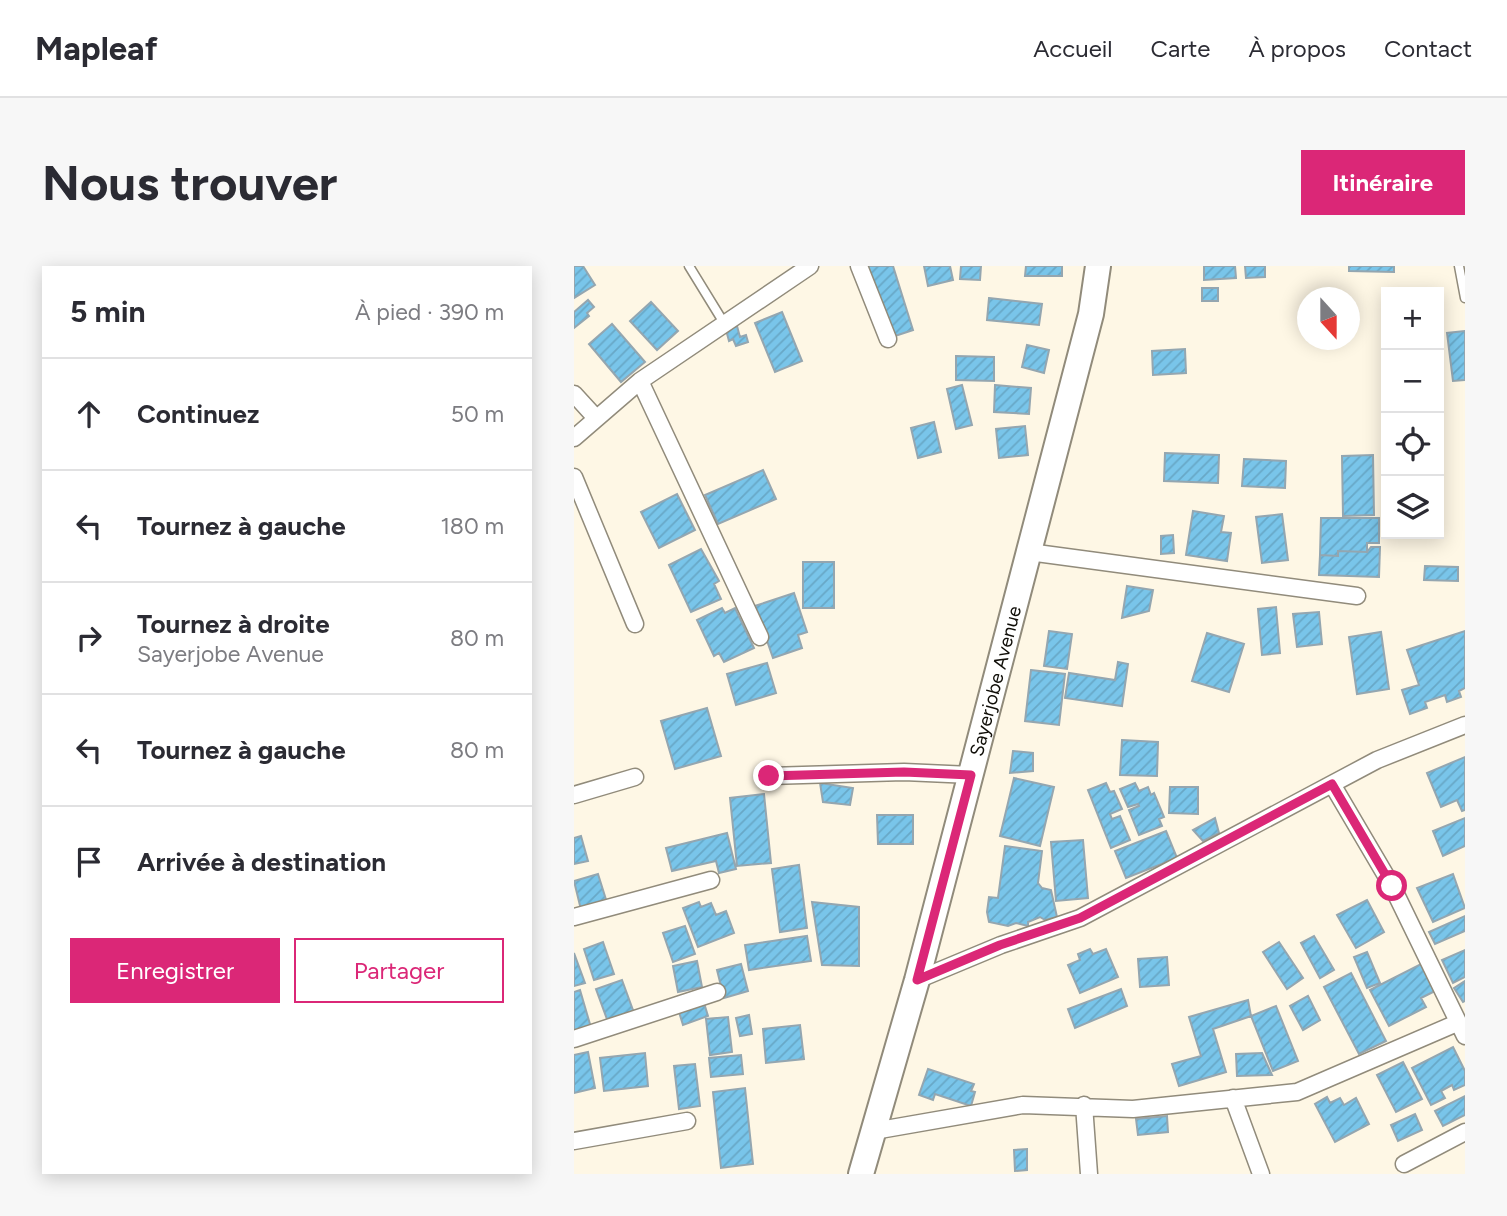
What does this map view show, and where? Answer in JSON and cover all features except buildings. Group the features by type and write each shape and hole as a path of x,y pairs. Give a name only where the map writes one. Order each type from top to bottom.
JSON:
{"main road":[{"name":"Sayerjobe Avenue","path":"861,1174 917,980 971,775 1091,314 1098,266"}],"street":[{"path":"574,438 640,381 810,266"},
{"path":"859,266 888,339"},
{"path":"640,381 760,637"},
{"path":"574,394 596,418"},
{"path":"574,477 635,625"},
{"path":"1029,552 1357,596"},
{"path":"917,980 1000,945 1080,918 1377,760 1465,725"},
{"path":"769,776 904,772 971,775"},
{"path":"574,795 635,777"},
{"path":"874,1131 1023,1105 1084,1105 1133,1109 1297,1091 1461,1029 1392,886 1332,784"},
{"path":"574,917 711,880"},
{"path":"574,1039 717,992"},
{"path":"1233,1098 1261,1174"},
{"path":"1084,1105 1089,1174"},
{"path":"574,1141 687,1121"},
{"path":"1404,1164 1465,1132"}],"lane":[{"path":"688,266 724,323"},
{"path":"1459,266 1465,298"}],"route":[{"path":"769,776 904,772 971,775 917,980 1000,945 1080,918 1332,784 1392,886"}]}
